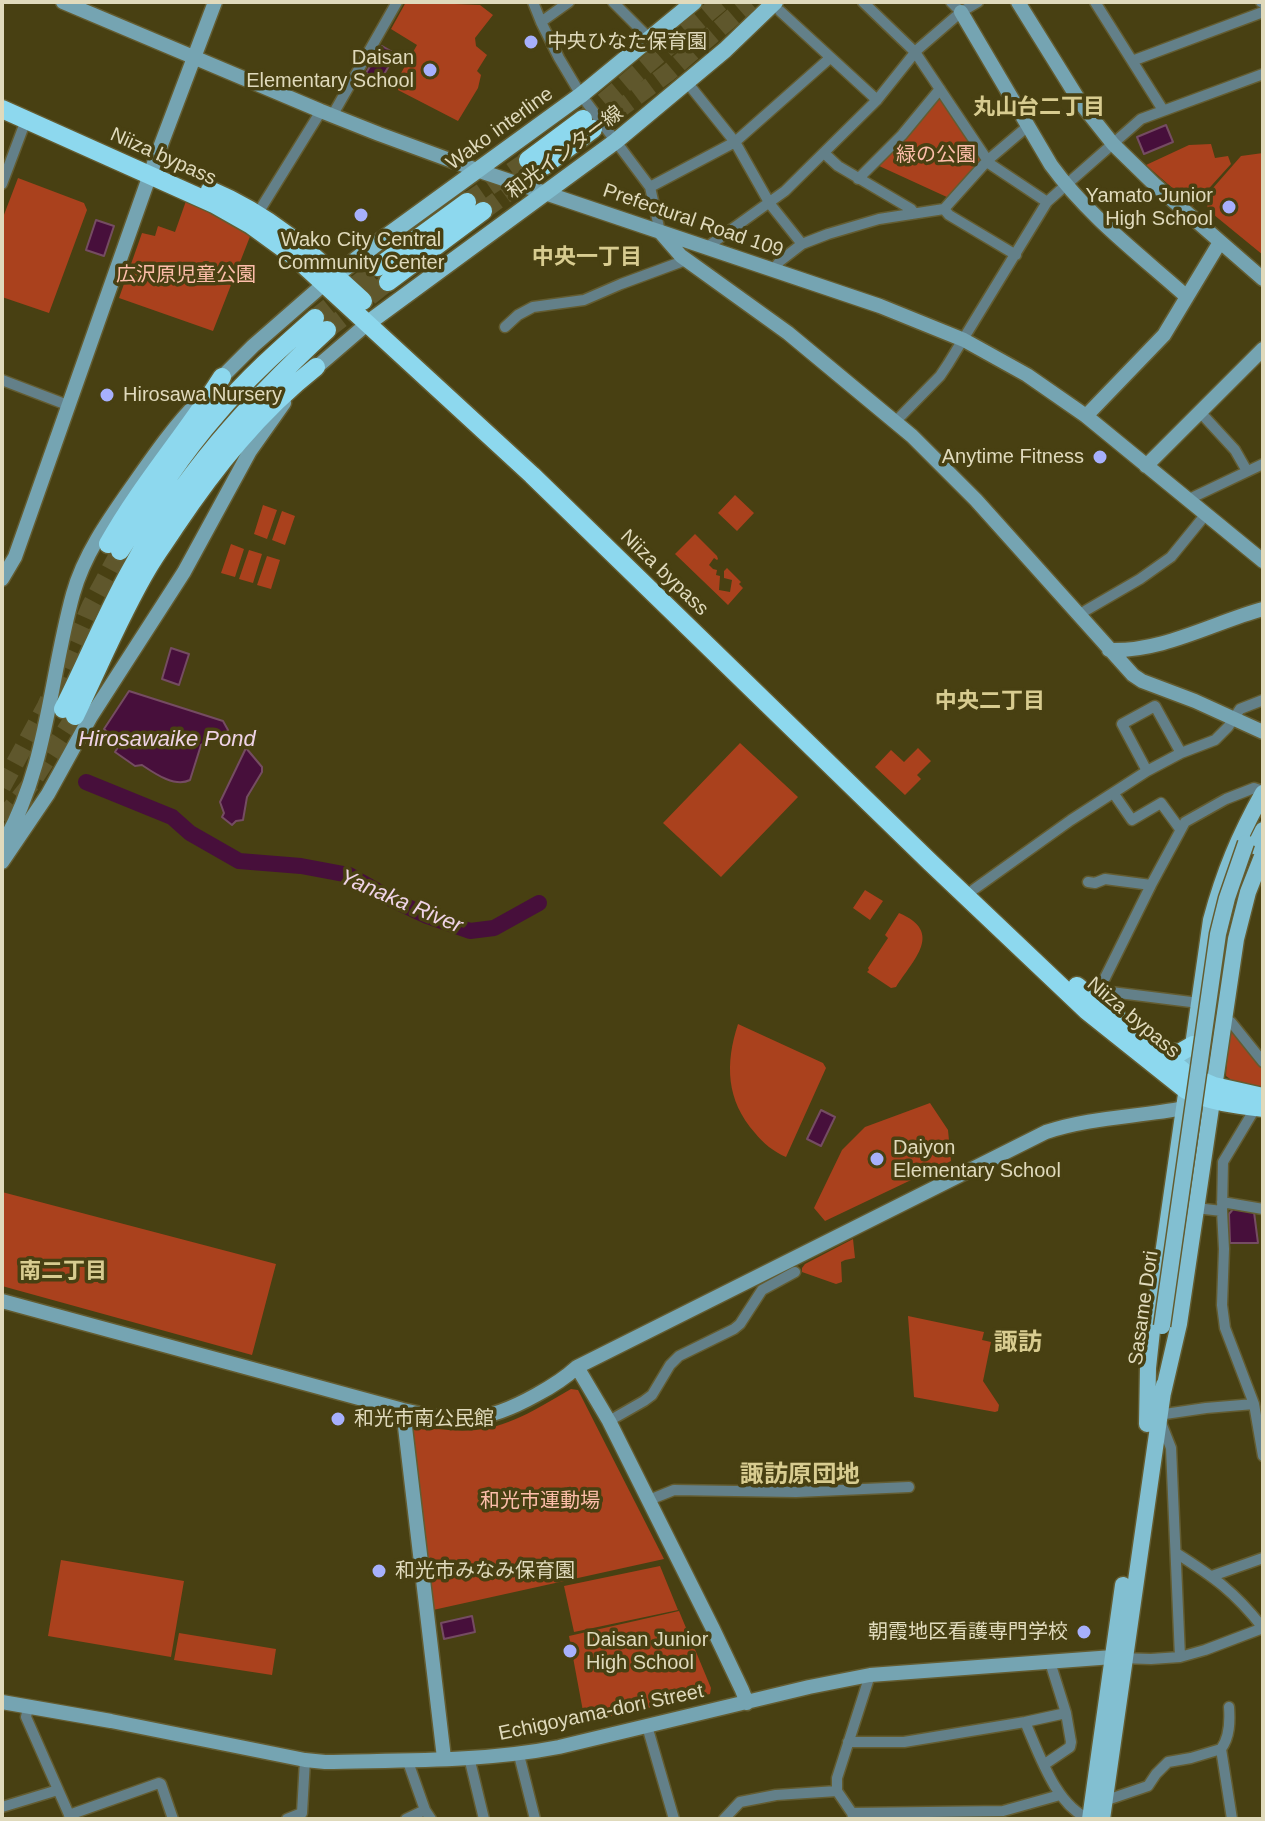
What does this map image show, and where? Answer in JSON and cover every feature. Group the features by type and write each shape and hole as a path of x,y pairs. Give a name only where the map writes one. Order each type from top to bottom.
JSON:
{"highway":[{"name":"Niiza bypass","path":"2,100 152,170 251,225 330,279"},
{"name":"Niiza bypass","path":"2,109 224,196 258,213 309,251 330,279 1053,967 1158,1051 1197,1093"},
{"path":"536,163 588,124"},
{"path":"383,274 475,206"},
{"name":"Niiza bypass","path":"373,319 1087,1011 1197,1093 1261,1104"},
{"path":"222,377 143,488 114,548 217,413 249,379 321,324 232,424 162,518 130,571 69,713 148,568 210,477 245,433 286,391 316,367"},
{"path":"1158,1051 1179,1053 1193,1045"}],"main road":[{"name":"Wako interline","path":"330,279 581,95 691,4"},
{"name":"和光インター線","path":"373,319 616,141 781,5"},
{"path":"1163,1393 1179,1324 1206,1142 1197,1093 1193,1045 1211,920 1223,875 1263,792"},
{"name":"Sasame Dori","path":"1254,848 1263,809"},
{"name":"Sasame Dori","path":"1102,1819 1119,1658 1152,1420 1225,946 1241,882 1263,830"},
{"path":"1152,1420 1148,1368 1180,1140 1224,1020 1254,848"},
{"path":"1180,1140 1187,1131 1200,1133 1206,1142"},
{"name":"Sasame Dori","path":"1152,1420 1163,1393 1166,1324"},
{"name":"Sasame Dori","path":"1090,1819 1119,1658"}],"street":[{"name":"Prefectural Road 109","path":"63,2 327,113 477,170 880,306 964,340 1027,375 1086,416 1263,561"},
{"path":"2,579 15,557 215,2"},
{"path":"258,213 327,113 397,2"},
{"path":"533,2 581,95 650,187 660,232 686,260 788,333 912,436 976,500 1133,675 1263,732"},
{"path":"541,22 569,2"},
{"path":"613,2 650,39"},
{"path":"863,2 915,52 990,164 1047,202"},
{"path":"707,247 770,204 824,153 877,100 956,7 978,2"},
{"path":"1018,2 1082,105 1113,144 1263,279"},
{"path":"1099,3 1163,110"},
{"path":"781,5 830,58 877,100"},
{"path":"956,7 1066,185 1187,297"},
{"path":"1132,61 1263,12"},
{"path":"650,187 735,142 830,58"},
{"path":"895,422 940,376 1047,202 1141,119 1263,74"},
{"path":"686,81 735,142 770,204 802,244"},
{"path":"858,179 902,135 940,89"},
{"path":"2,184 26,120"},
{"path":"773,270 802,244 828,234 866,223 944,209 988,160 1028,126"},
{"path":"824,153 838,166 914,213"},
{"path":"944,209 1016,255"},
{"path":"1086,416 1164,335 1220,242"},
{"path":"505,327 533,307 584,300 686,260"},
{"path":"2,846 27,796 38,763 73,594 88,556 115,510 184,416 253,346 330,279"},
{"path":"2,862 48,794 90,718 184,572 250,451 283,404 316,367 373,319"},
{"path":"1146,466 1263,349"},
{"path":"2,380 70,406"},
{"path":"1200,412 1235,450 1247,471"},
{"path":"1187,500 1263,464"},
{"path":"1078,615 1171,557 1206,514"},
{"path":"1109,650 1150,647 1263,609"},
{"path":"973,890 1071,820 1147,771 1215,740 1240,709 1263,700"},
{"path":"1147,771 1122,724 1155,706 1181,753"},
{"path":"1098,1004 1151,885 1180,829 1191,817 1226,799 1254,788 1263,792"},
{"path":"1114,794 1132,820 1161,803 1180,829"},
{"path":"1088,882 1105,879 1151,885"},
{"path":"1098,1004 1111,992 1199,1003"},
{"path":"1224,1020 1231,1022 1263,1062"},
{"path":"2,1301 403,1410 453,1420 490,1416 522,1403 560,1381 577,1367 1046,1132 1197,1093"},
{"path":"1261,1104 1223,1162 1222,1305 1225,1328 1254,1404 1263,1456"},
{"path":"1196,1208 1263,1209"},
{"path":"609,1421 652,1395 679,1356 734,1329 762,1290 795,1272"},
{"path":"577,1367 609,1421 649,1500 747,1703"},
{"path":"1180,1657 1171,1448 1152,1420 1254,1404"},
{"path":"403,1410 444,1758"},
{"path":"649,1500 674,1490 796,1492 909,1487"},
{"path":"1119,1658 1180,1657 1263,1628 1230,1590 1176,1553"},
{"path":"1212,1576 1263,1558"},
{"name":"Echigoyama-dori Street","path":"2,1702 305,1760 444,1758 519,1755 870,1675 1119,1658"},
{"path":"1045,1764 1071,1745 1066,1713 1050,1662"},
{"path":"870,1675 837,1778 837,1791 852,1816 1003,1811 1060,1795"},
{"path":"28,1707 26,1717 70,1817 159,1783 173,1819"},
{"path":"1229,1707 1227,1739 1221,1749 1232,1819"},
{"path":"848,1742 904,1742 1066,1713"},
{"path":"1025,1722 1060,1795 1082,1816 1090,1819"},
{"path":"647,1726 674,1819"},
{"path":"1104,1801 1148,1786 1171,1761 1221,1749"},
{"path":"519,1755 535,1819"},
{"path":"469,1757 484,1819"},
{"path":"406,1819 428,1814 407,1759"},
{"path":"287,1819 303,1816 305,1760"},
{"path":"2,1807 58,1790"},
{"path":"724,1819 740,1802 776,1795 837,1791"}],"green space":[{"path":"406,2 480,5 493,15 475,38 476,46 487,55 477,71 481,75 478,88 458,121 398,90 400,75 417,45 391,29"},
{"name":"緑の公園","path":"940,99 981,159 949,198 877,165 905,139"},
{"path":"1211,144 1215,158 1228,156 1231,164 1193,206 1146,165 1189,145"},
{"path":"1263,153 1263,255 1208,210 1206,196 1241,156"},
{"path":"18,178 84,203 87,210 49,313 2,297 2,220"},
{"name":"広沢原児童公園","path":"186,201 251,234 213,331 119,298 142,233 155,236 158,226 175,232"},
{"path":"735,495 754,513 737,531 718,513"},
{"path":"263,505 277,510 267,539 254,534"},
{"path":"282,511 295,516 285,545 272,540"},
{"path":"695,534 717,556 718,559 714,558 709,565 720,576 719,590 730,592 732,580 724,578 727,568 741,582 739,584 743,588 728,605 675,554"},
{"path":"231,544 244,549 235,577 221,573"},
{"path":"249,550 262,554 253,583 239,579"},
{"path":"267,556 280,560 271,589 257,585"},
{"path":"740,743 798,797 721,877 663,823"},
{"path":"918,748 931,761 917,775 921,779 905,795 875,767 891,750 904,762"},
{"path":"865,890 883,901 870,920 853,908"},
{"path":"899,913 913,920 923,937 917,956 896,987 891,988 867,972"},
{"path":"738,1024 823,1063 826,1068 786,1157 769,1147 755,1133 733,1095 730,1067"},
{"path":"1233,1028 1263,1066 1263,1090 1234,1082 1226,1076 1228,1029"},
{"path":"930,1103 948,1130 951,1161 825,1221 814,1208 842,1150 865,1127"},
{"path":"2,1192 276,1264 252,1355 2,1286"},
{"path":"853,1239 855,1258 841,1262 842,1282 836,1284 802,1272 805,1264"},
{"path":"908,1316 984,1332 982,1340 991,1342 983,1381 999,1405 998,1411 914,1397"},
{"name":"和光市運動場","path":"571,1389 578,1390 664,1559 433,1610 410,1429 415,1425 461,1431 498,1426 531,1412"},
{"path":"61,1560 184,1581 171,1657 48,1636"},
{"path":"660,1566 678,1610 574,1632 564,1586"},
{"path":"679,1611 711,1688 710,1694 585,1722 569,1636"},
{"path":"179,1633 276,1649 272,1675 174,1660"}],"water":[{"path":"382,46 396,54 380,81 366,73"},
{"path":"1166,125 1173,142 1144,154 1137,137"},
{"path":"96,220 114,226 104,256 86,250"},
{"path":"171,648 189,654 179,685 162,679"},
{"name":"Hirosawaike Pond","path":"129,691 223,721 228,730 222,742 215,738 201,745 190,780 178,782 165,778 142,765 135,766 115,752 120,744 104,729"},
{"path":"246,748 262,767 262,772 247,797 243,820 232,825 222,817 224,813 220,802"},
{"path":"821,1110 835,1117 821,1146 807,1139"},
{"path":"1234,1208 1254,1212 1258,1243 1230,1243 1229,1214"},
{"path":"472,1616 475,1632 444,1639 441,1623"}],"waterway":[{"name":"Yanaka River","path":"86,782 172,817 190,833 239,861 301,866 349,875 427,916 470,931 494,928 539,903"}],"tunnel":[{"path":"583,119 721,2"},
{"path":"593,129 669,72 750,2"},
{"path":"467,202 528,160"},
{"path":"483,211 544,166"},
{"path":"315,318 378,267"},
{"path":"327,330 388,282"},
{"path":"2,787 46,706 91,605 120,551"},
{"path":"2,819 30,785 75,716"}],"place":[{"name":"中央ひなた保育園","path":"531,42"},
{"name":"Daisan Elementary School","path":"430,70"},
{"name":"Yamato Junior High School","path":"1229,207"},
{"name":"Wako City Central Community Center","path":"361,215"},
{"name":"Hirosawa Nursery","path":"107,395"},
{"name":"Anytime Fitness","path":"1100,457"},
{"name":"Daiyon Elementary School","path":"877,1159"},
{"name":"和光市南公民館","path":"338,1419"},
{"name":"和光市みなみ保育園","path":"379,1571"},
{"name":"朝霞地区看護専門学校","path":"1084,1632"},
{"name":"Daisan Junior High School","path":"570,1651"}],"district":[{"name":"丸山台二丁目","path":"1039,108"},
{"name":"中央一丁目","path":"587,258"},
{"name":"中央二丁目","path":"990,702"},
{"name":"南二丁目","path":"63,1272"},
{"name":"諏訪","path":"1018,1343"},
{"name":"諏訪原団地","path":"800,1475"}]}
